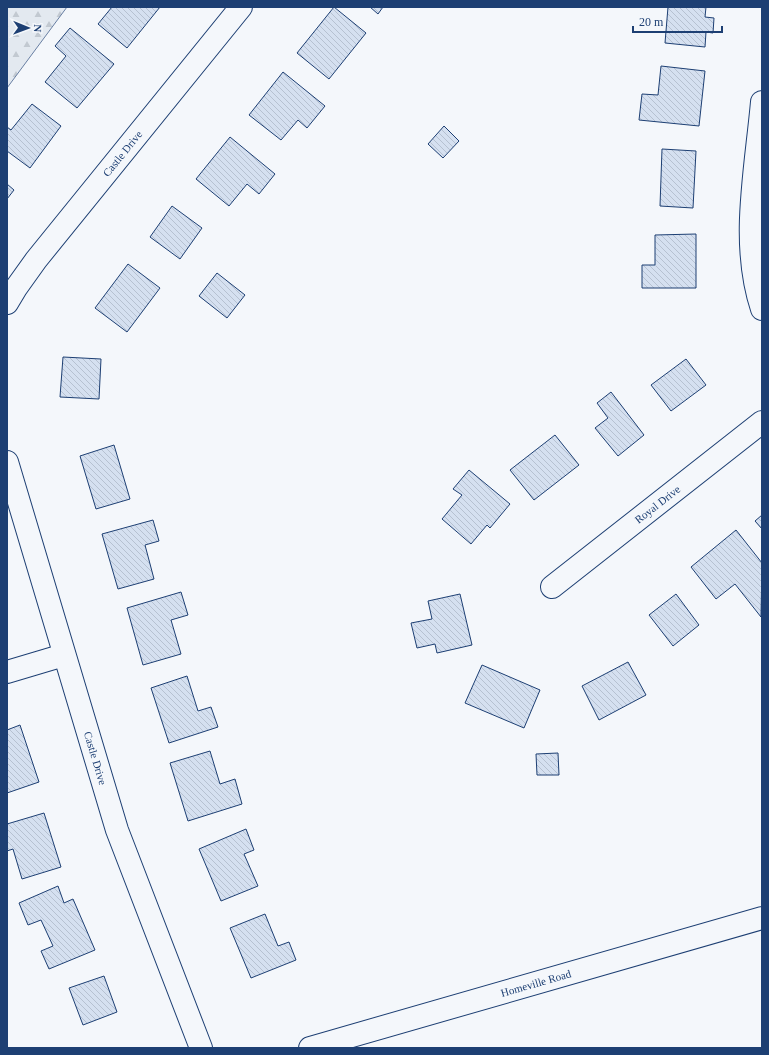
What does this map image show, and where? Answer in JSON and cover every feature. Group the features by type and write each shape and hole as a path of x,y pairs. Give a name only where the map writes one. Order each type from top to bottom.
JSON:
{"street":[{"name":"Castle Drive","path":"7,303 36,260 241,7"},
{"path":"762,102 750,246 753,274 762,309"},
{"name":"Royal Drive","path":"552,587 762,422"},
{"name":"Castle Drive","path":"7,462 117,830 201,1048"},
{"path":"7,672 64,654"},
{"name":"Homeville Road","path":"310,1048 762,918"}],"green space":[{"path":"7,7 67,7 7,88"}],"building":[{"path":"112,7 160,7 127,48 98,24"},
{"path":"334,7 366,33 329,79 297,53"},
{"path":"370,7 383,7 378,14"},
{"path":"668,7 706,7 705,17 714,18 713,33 706,32 705,47 665,43"},
{"path":"70,28 114,64 77,108 45,82 66,56 55,46"},
{"path":"661,66 705,71 699,126 639,120 642,94 658,95"},
{"path":"283,72 325,106 307,128 298,120 281,140 249,115"},
{"path":"32,104 61,126 30,168 7,151 7,127 11,130"},
{"path":"444,126 459,141 443,158 428,144"},
{"path":"230,137 275,174 259,194 247,184 229,206 196,179"},
{"path":"662,149 696,151 693,208 660,206"},
{"path":"7,184 14,190 7,199"},
{"path":"172,206 202,228 180,259 150,237"},
{"path":"696,234 696,288 642,288 642,265 655,265 655,235"},
{"path":"128,264 160,288 127,332 95,308"},
{"path":"217,273 245,295 227,318 199,296"},
{"path":"63,357 101,359 99,399 60,397"},
{"path":"686,359 706,385 671,411 651,385"},
{"path":"611,392 644,435 618,456 595,428 608,418 597,403"},
{"path":"555,435 579,465 534,500 510,470"},
{"path":"114,445 130,499 96,509 80,456"},
{"path":"469,470 510,504 490,528 487,525 471,544 442,519 462,495 453,489"},
{"path":"762,515 762,529 755,521"},
{"path":"153,520 159,541 145,545 154,579 118,589 102,534"},
{"path":"736,530 762,563 761,617 735,584 716,599 691,567"},
{"path":"181,592 188,615 171,620 181,654 143,665 127,608"},
{"path":"460,594 472,645 437,653 435,644 417,648 411,623 432,619 428,601"},
{"path":"676,594 699,625 673,646 649,615"},
{"path":"628,662 646,695 599,720 582,686"},
{"path":"482,665 540,690 524,728 465,703"},
{"path":"187,676 198,711 211,707 218,727 169,743 151,688"},
{"path":"20,725 39,782 7,793 7,730"},
{"path":"210,751 220,784 235,779 242,804 188,821 170,763"},
{"path":"558,753 559,775 537,775 536,754"},
{"path":"44,813 61,867 22,879 13,849 7,851 7,824"},
{"path":"246,829 254,850 244,854 258,886 221,901 199,849"},
{"path":"58,886 64,903 73,899 95,950 49,969 41,951 53,946 41,920 28,925 19,903"},
{"path":"265,914 278,946 289,942 296,960 251,978 230,928"},
{"path":"104,976 117,1012 83,1025 69,988"}]}
